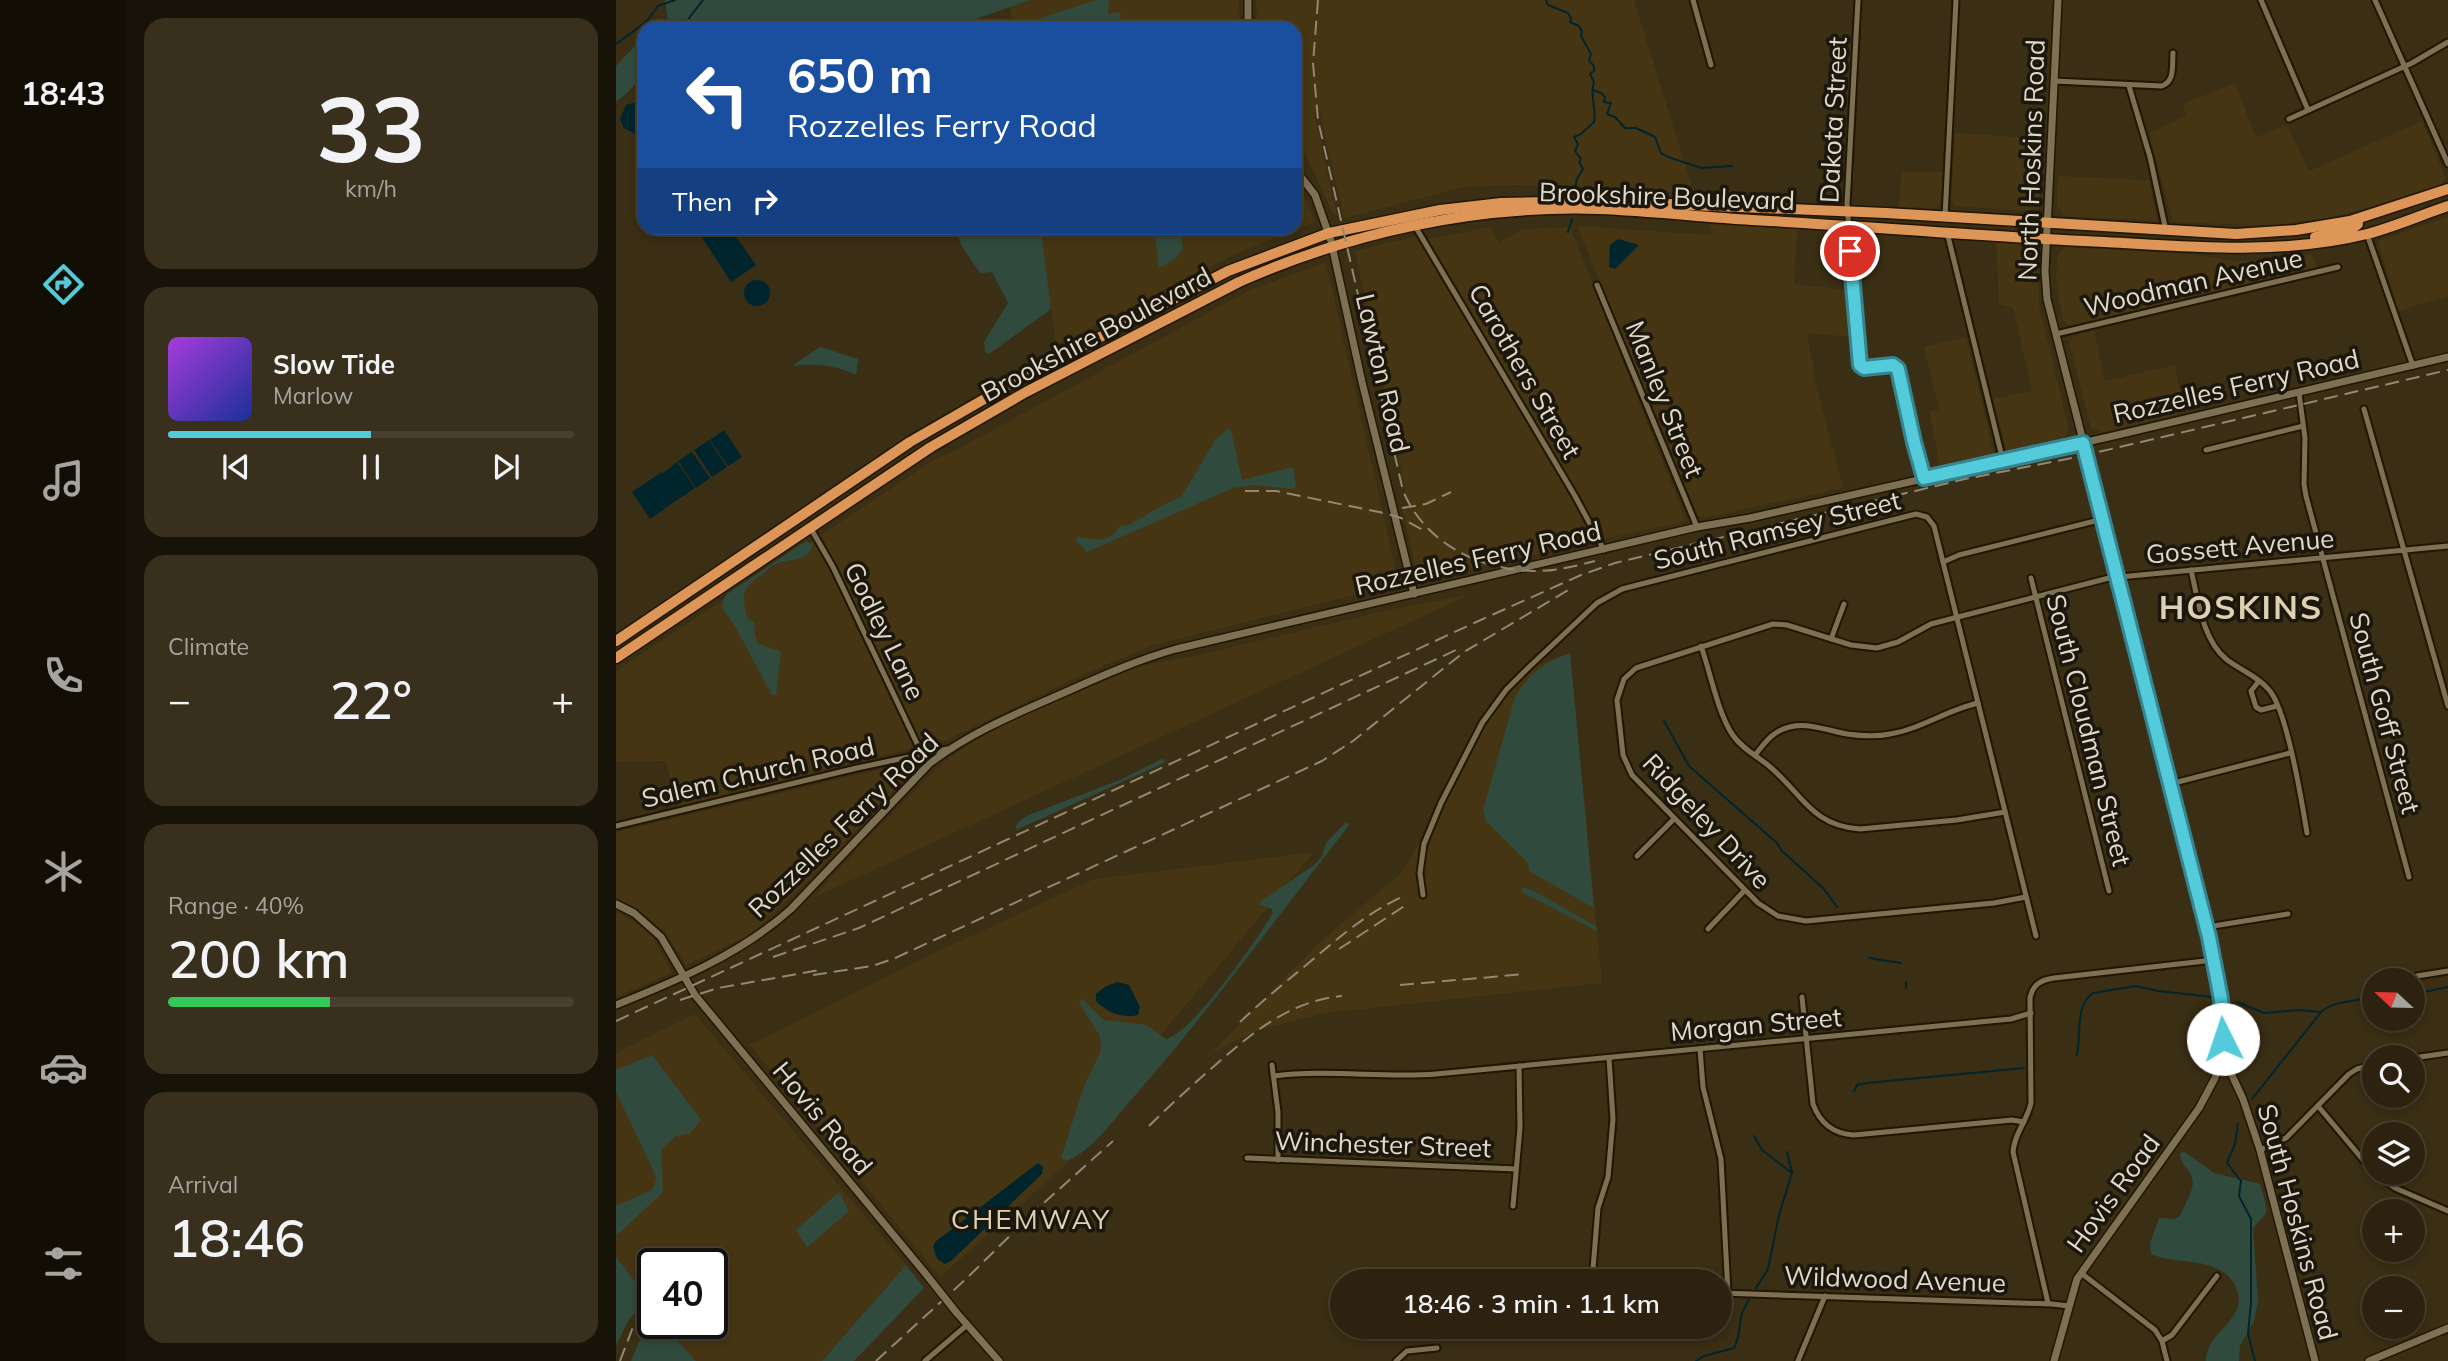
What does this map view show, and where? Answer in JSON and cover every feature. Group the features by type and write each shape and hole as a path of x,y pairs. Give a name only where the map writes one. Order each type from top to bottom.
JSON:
{"highway":[{"name":"Brookshire Boulevard","path":"616,641 909,442 1019,379 1198,285 1256,259 1329,233 1408,215 1468,206 1545,201 1847,212 2236,234 2296,230 2357,219 2448,189"},
{"name":"Brookshire Boulevard","path":"616,658 917,456 1026,392 1272,268 1332,247 1415,225 1504,212 1570,209 2048,239 2239,248 2367,234 2448,206"},
{"path":"2284,245 2354,228 2358,224 2357,219"},
{"path":"909,442 917,456"}],"street":[{"path":"1248,0 1248,21"},
{"path":"1693,0 1711,65"},
{"name":"Dakota Street","path":"1858,0 1847,212 1861,367 1893,365 1898,369 1924,478"},
{"path":"1945,217 1956,0"},
{"name":"North Hoskins Road","path":"2058,0 2046,290 2083,443"},
{"path":"2261,0 2308,110"},
{"path":"2375,0 2448,164"},
{"path":"2289,119 2404,66 2448,42"},
{"path":"2054,81 2162,86 2171,80 2173,53"},
{"path":"2130,86 2150,157 2166,230"},
{"name":"Lawton Road","path":"1302,178 1315,195 1329,233 1362,382 1415,594"},
{"name":"Carothers Street","path":"1408,215 1576,495 1604,550"},
{"path":"1947,232 2003,461"},
{"path":"2367,234 2413,366"},
{"name":"Woodman Avenue","path":"2056,334 2338,267"},
{"name":"Manley Street","path":"1597,285 1697,527"},
{"name":"Rozzelles Ferry Road","path":"616,1005 733,952 774,924 929,764 950,748 999,721 1142,660 1176,649 1697,527 1749,518 2083,443 2448,357"},
{"name":"South Goff Street","path":"2299,393 2306,457 2304,484 2409,877"},
{"path":"2364,410 2448,706"},
{"path":"2206,450 2303,426"},
{"name":"South Hoskins Road","path":"2083,443 2207,927 2221,999 2223,1056 2243,1100 2260,1150 2315,1361"},
{"name":"South Ramsey Street","path":"1422,893 1421,857 1432,824 1482,723 1513,682 1604,598 1622,589 1916,514 1927,517 1933,524 2036,936"},
{"path":"1943,562 1959,555 2104,519"},
{"name":"Godley Lane","path":"810,527 833,567 922,754"},
{"name":"Gossett Avenue","path":"1956,617 2118,577 2448,546"},
{"path":"2191,570 2208,633 2215,648 2270,691 2277,706 2307,833"},
{"name":"South Cloudman Street","path":"2031,579 2109,891"},
{"path":"1831,639 1844,604"},
{"name":"Ridgeley Drive","path":"1956,617 1931,624 1888,646 1861,648 1787,625 1773,624 1636,668 1624,679 1618,692 1622,749 1626,765 1635,779 1674,820 1745,891 1773,913 1789,919 1806,921 1994,903 2026,897"},
{"path":"1702,646 1730,731 1738,741 1782,777 1812,812 1837,826 1860,829 1957,820 2005,812"},
{"path":"2259,681 2251,691 2256,708 2261,710 2277,706"},
{"path":"1755,755 1772,735 1794,726 1810,725 1857,735 1888,735 1909,730 1958,708 1978,703"},
{"name":"Salem Church Road","path":"616,826 950,748"},
{"path":"2169,784 2290,753"},
{"path":"1637,856 1674,820"},
{"path":"1707,929 1745,891"},
{"name":"Hovis Road","path":"616,904 634,913 661,937 702,1005 999,1361"},
{"path":"2207,927 2288,914"},
{"path":"2048,1303 2013,1156 2015,1138 2031,1103 2031,992 2043,980 2214,960"},
{"path":"2426,975 2448,971"},
{"path":"1802,997 1813,1104 1824,1123 1837,1132 1854,1135 2012,1120 2024,1122"},
{"name":"Morgan Street","path":"1274,1076 1409,1076 2011,1019 2031,1013"},
{"path":"1700,1049 1703,1087 1721,1159 1727,1269"},
{"path":"2425,1056 2448,1053"},
{"name":"Hovis Road","path":"2053,1361 2081,1273 2199,1108 2223,1056"},
{"path":"1593,1269 1598,1208 1608,1177 1613,1119 1609,1058"},
{"path":"1272,1065 1278,1112 1278,1160"},
{"path":"1513,1206 1520,1128 1519,1066"},
{"path":"2260,1150 2286,1138 2349,1074 2362,1068"},
{"path":"2318,1106 2364,1163 2384,1181 2448,1211"},
{"name":"Winchester Street","path":"1247,1158 1516,1169"},
{"path":"2081,1273 2155,1330 2162,1340 2167,1361"},
{"path":"2162,1340 2172,1335 2217,1276"},
{"name":"Wildwood Avenue","path":"1732,1293 2048,1303 2069,1306"},
{"path":"1798,1361 1825,1296"},
{"path":"925,1361 967,1325"},
{"path":"2369,1361 2448,1328"},
{"path":"1396,1361 1407,1351 1437,1348"}],"shaded area":[{"path":"1009,0 1239,0 1240,21 1013,21"},
{"path":"1256,0 1634,0 1694,193 1517,185 1465,187 1344,218 1319,110 1314,113 1337,215 1332,212 1302,150 1302,21 1257,21"},
{"path":"2235,83 2256,137 2287,125 2309,171 2422,121 2446,179 2439,186 2329,218 2249,225 2173,222 2149,134 2186,116 2183,104"},
{"path":"1955,133 2045,139 2038,209 2019,211 1955,206 1951,200"},
{"path":"1901,172 1943,172 1937,208 1899,207"},
{"path":"2058,176 2149,180 2157,221 2064,216 2057,206"},
{"path":"1302,196 1307,202 1315,222 1302,227"},
{"path":"2448,217 2448,296 2398,311 2378,241"},
{"path":"1710,224 1797,229 1794,284 1849,290 1852,337 1807,333 1817,387 1843,488 1704,518 1698,516 1577,226 1713,235"},
{"path":"1491,227 1499,242 1523,229 1570,227 1686,521 1604,539 1427,239"},
{"path":"1042,235 1282,235 1235,254 1056,345"},
{"path":"1416,236 1522,411 1595,541 1419,581 1402,507 1408,505 1355,251"},
{"path":"1996,243 2029,244 2037,253 2039,305 2069,429 2063,440 2007,453 1993,399 2032,391 2013,308 1999,304"},
{"path":"2067,247 2186,254 2239,261 2312,254 2317,267 2069,326 2063,320 2056,282 2057,257"},
{"path":"1326,262 1399,584 1150,646 1073,679 947,740 679,806 665,761 616,762 616,671 935,459 1250,290"},
{"path":"2094,330 2105,381 2175,365 2184,413 2103,432 2091,428 2069,343 2073,336"},
{"path":"1966,337 1994,454 1939,464 1930,412 1939,409 1924,347"},
{"path":"1471,594 813,898 860,846 944,762 992,729 1136,667"},
{"path":"1570,653 1602,983 1325,1013 1261,1029 1217,1050 1202,1062 1320,942 1402,872 1455,783 1480,733 1506,695 1534,666"},
{"path":"903,764 909,769 907,777 808,881 743,939 686,965 665,932 638,909 616,898 616,832"},
{"path":"1314,852 1108,1098 1065,1165 940,1277 750,1045 939,951 1094,879"},
{"path":"616,912 653,937 672,973 616,997"},
{"path":"695,1014 906,1265 822,1361 631,1361 640,1339 728,1339 728,1248 637,1248 637,1293 616,1267 616,1053"}],"green space":[{"path":"665,0 1030,0 969,21 668,21"},
{"path":"1097,0 1109,0 1108,14 1120,12 1121,21 1031,21"},
{"path":"637,44 637,82 616,102 616,66"},
{"path":"958,235 1042,235 1051,309 989,354 985,352 984,342 1008,303 992,272 980,273 961,245"},
{"path":"1155,235 1180,235 1183,249 1175,259 1159,268"},
{"path":"820,347 858,359 856,375 824,366 792,366"},
{"path":"1228,429 1231,430 1242,480 1293,467 1296,485 1293,489 1254,485 1233,488 1087,552 1075,539 1107,538 1120,526 1129,525 1182,496 1215,440"},
{"path":"806,541 813,544 808,554 774,565 745,592 744,603 748,619 755,622 757,643 781,652 776,695 772,695 736,628 722,608 723,600 727,594"},
{"path":"1570,653 1594,908 1529,871 1528,863 1486,821 1483,810 1515,697 1538,669"},
{"path":"1162,759 1165,760 1164,763 1016,830 1018,823 1029,815 1122,779"},
{"path":"1345,823 1350,824 1161,1066 1094,1142 1067,1161 1061,1158 1083,1089 1101,1050 1100,1036 1079,1003 1082,999 1104,1020 1147,1025 1166,1039 1177,1034 1220,988 1268,921 1273,913 1272,909 1260,905 1260,902 1314,865 1322,856 1326,843"},
{"path":"1522,888 1530,889 1596,926 1597,931 1522,892"},
{"path":"652,1055 701,1120 690,1133 676,1136 661,1149 663,1192 616,1236 616,1206 652,1190 657,1178 616,1092 616,1070"},
{"path":"2185,1152 2214,1173 2260,1184 2265,1199 2265,1214 2253,1229 2258,1300 2254,1321 2240,1346 2239,1361 2206,1361 2212,1342 2237,1310 2237,1290 2231,1279 2211,1266 2151,1254 2150,1243 2159,1218 2175,1219 2180,1216 2191,1192 2192,1178 2180,1157 2180,1153"},
{"path":"839,1192 849,1211 807,1247 796,1230"},
{"path":"616,1257 637,1284 637,1311 628,1321 616,1345"},
{"path":"906,1265 924,1288 854,1361 822,1361"},
{"path":"640,1339 676,1339 696,1361 631,1361"}],"water":[{"path":"637,102 637,132 624,128 620,119 626,105"},
{"path":"700,235 735,235 756,265 731,282"},
{"path":"1618,239 1639,245 1615,269 1609,267 1610,245"},
{"path":"757,280 766,284 770,293 766,302 757,306 748,302 744,293 748,284"},
{"path":"724,430 742,457 728,466 710,440"},
{"path":"709,440 727,467 712,477 694,450"},
{"path":"692,452 710,478 696,488 678,461"},
{"path":"677,462 695,488 665,508 661,503 665,509 650,519 632,492"},
{"path":"1118,982 1129,985 1140,1007 1138,1015 1116,1014 1096,1001 1096,994 1106,986"},
{"path":"1038,1163 1043,1167 1042,1174 951,1261 945,1264 937,1259 933,1247 935,1242"}],"waterway":[{"path":"647,21 658,6 675,0"},
{"path":"687,21 703,0"},
{"path":"1546,0 1548,5 1568,13 1570,22 1579,26 1581,36 1591,54 1589,61 1594,66 1594,71 1590,74 1594,82 1594,122 1574,137 1578,144 1575,151 1581,159 1579,162 1583,169 1575,188"},
{"path":"616,44 637,29"},
{"path":"1592,90 1601,93 1605,97 1604,102 1611,103 1607,114 1615,117 1625,128 1636,128 1655,137 1661,153 1668,157 1701,168 1732,166"},
{"path":"1568,232 1572,219"},
{"path":"1664,721 1689,766 1777,843 1781,850 1824,889 1837,907"},
{"path":"1869,958 1901,963"},
{"path":"1906,982 1906,988"},
{"path":"2077,1055 2083,1005 2093,993 2136,986 2212,997"},
{"path":"2426,992 2448,987"},
{"path":"2252,1099 2321,1012 2334,1005 2362,999"},
{"path":"2237,1002 2264,1013 2299,1010 2320,1012"},
{"path":"1854,1091 1857,1085 1867,1083 2024,1068"},
{"path":"2238,1124 2235,1144 2227,1163 2241,1181 2239,1196 2251,1219 2251,1303 2248,1334 2255,1361"},
{"path":"1754,1136 1762,1150 1792,1173"},
{"path":"1756,1288 1768,1269 1779,1215 1792,1173 1787,1152"},
{"path":"1696,1361 1704,1356 1734,1348 1742,1313 1749,1300"}],"railway":[{"path":"1318,0 1313,63 1318,120 1403,491 1425,525 1457,551 1475,559 1515,570 1536,571 1595,561"},
{"path":"616,1021 1581,575 1615,563 1965,479 2077,457 2448,370"},
{"path":"1245,491 1276,491 1384,513 1401,518 1423,530"},
{"path":"1402,508 1426,504 1451,492"},
{"path":"813,975 872,966 893,959 1322,761 1353,741 1464,652 1570,589"},
{"path":"773,957 859,928 1456,650"},
{"path":"1240,1022 1367,916 1406,895"},
{"path":"1339,949 1409,903"},
{"path":"680,1000 718,988 820,970"},
{"path":"1400,985 1525,974"},
{"path":"1149,1126 1221,1060 1262,1027 1291,1010 1342,996"},
{"path":"876,1361 1113,1141"},
{"path":"620,1361 637,1322"}],"district":[{"name":"HOSKINS","path":"2241,606"},
{"name":"CHEMWAY","path":"1031,1218"}],"route":[{"path":"1850,251 1860,365 1864,368 1893,365 1898,369 1924,478 2083,443 2209,937 2221,999 2223,1039"}]}
